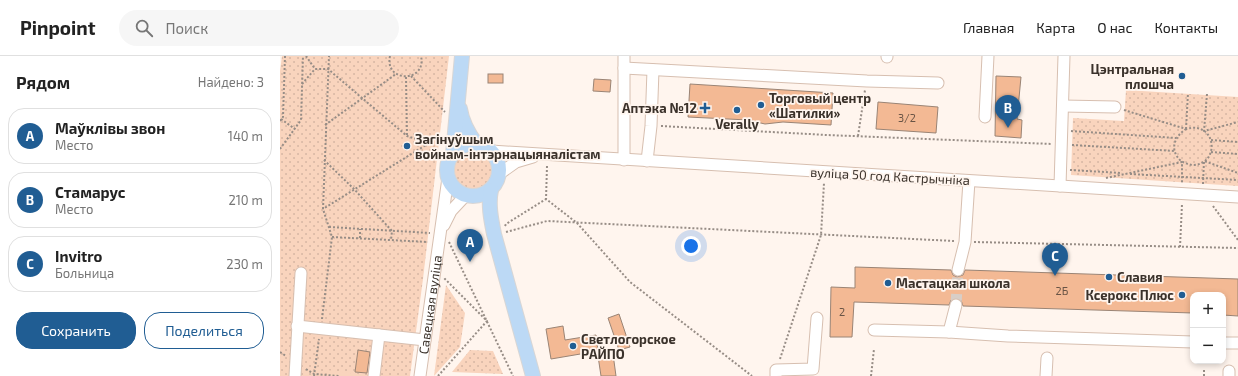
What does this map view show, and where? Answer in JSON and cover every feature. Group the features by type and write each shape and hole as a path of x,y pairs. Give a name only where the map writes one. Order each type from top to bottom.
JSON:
{"main road":[{"path":"452,154 462,56"},
{"path":"458,95 463,122 476,144"},
{"path":"476,144 491,151 497,162 499,174 497,182 491,190 484,194 470,196 458,192 452,186 448,178 448,161 452,154 459,148 476,144"},
{"path":"491,190 490,210 494,234 533,376"},
{"path":"470,196 494,234"}],"street":[{"path":"624,56 624,160"},
{"path":"985,117 988,56"},
{"path":"1060,186 1066,144 1063,106 1064,56"},
{"path":"624,68 867,81 938,83"},
{"path":"647,161 651,126 653,70"},
{"path":"1063,106 1115,107"},
{"name":"вуліца 50 год Кастрычніка","path":"491,151 1238,197"},
{"name":"вуліца 50 год Кастрычніка","path":"499,174 516,162 541,154"},
{"name":"Савецкая вуліца","path":"443,239 448,178"},
{"path":"958,270 965,242 969,181"},
{"name":"Савецкая вуліца","path":"420,376 435,269 443,239 451,212 470,196"},
{"path":"295,376 301,273"},
{"path":"949,332 956,305"},
{"path":"776,373 813,369 817,318"},
{"path":"297,326 425,340"},
{"path":"874,330 1190,342"},
{"path":"374,376 379,335"},
{"path":"1226,343 1238,344"},
{"path":"1046,376 1047,358"}],"path":[{"path":"285,56 283,117 281,120 295,129"},
{"path":"280,149 301,120 303,56"},
{"path":"306,56 315,69"},
{"path":"314,375 332,237 323,209 325,125 329,56"},
{"path":"390,56 390,65 392,70 396,74 406,77 411,76 420,69 422,64 421,56"},
{"path":"302,84 315,69 328,69 407,136 429,143 323,209"},
{"path":"325,125 396,74"},
{"path":"411,76 446,113"},
{"path":"406,77 407,136"},
{"path":"858,136 867,81"},
{"path":"1186,128 1188,93"},
{"path":"1204,131 1207,94"},
{"path":"1115,107 1186,128 1195,127 1204,131 1211,140 1212,146 1211,152 1204,161 1199,164 1193,165 1182,162 1175,151 1174,144 1176,138 1180,132 1186,128"},
{"path":"1204,131 1238,122"},
{"path":"651,126 1066,144 1175,151"},
{"path":"1066,144 1070,131 1176,138"},
{"path":"1211,140 1238,142"},
{"path":"280,141 284,144"},
{"path":"1211,152 1238,154"},
{"path":"324,160 354,189 392,230 391,240"},
{"path":"1204,161 1238,173"},
{"path":"1111,181 1103,179 1182,162"},
{"path":"1069,164 1069,174"},
{"path":"546,199 547,166"},
{"path":"1069,170 1238,180"},
{"path":"776,373 821,235 824,183"},
{"path":"546,199 506,224 503,232 547,221 965,242 1238,248"},
{"path":"546,199 577,223 630,282 752,376"},
{"path":"329,227 392,230 443,239"},
{"path":"360,229 360,238"},
{"path":"332,237 391,240 443,239"},
{"path":"443,239 487,322 513,376"},
{"path":"435,269 487,322"},
{"path":"438,376 487,322"},
{"path":"871,376 874,349"},
{"path":"280,352 314,375 339,376"},
{"path":"1204,368 1204,376"}],"shaded area":[{"path":"282,56 449,56 410,376 280,376 280,71"},
{"path":"1126,90 1238,97 1238,186 1071,175 1073,118 1124,121"},
{"path":"473,150 488,156 494,171 488,186 473,192 458,186 452,171 458,156"},
{"path":"446,285 465,313 460,347 434,376"},
{"path":"470,350 493,351 503,374 452,372"},
{"path":"327,370 365,375 365,376 327,376"}],"building":[{"path":"488,74 503,74 503,83 488,83"},
{"path":"996,76 1021,77 1017,119 1022,120 1021,138 995,136"},
{"path":"594,79 611,80 610,92 593,91"},
{"name":"Торговый центр «Шатилки»","path":"690,84 833,93 831,125 783,122 765,124 748,120 688,117"},
{"path":"878,102 938,107 936,133 876,129"},
{"path":"855,267 951,270 953,275 957,277 963,275 965,270 1238,279 1238,316 1226,315 1226,292 1190,292 1190,313 963,306 961,300 957,298 951,300 949,305 854,302 852,337 830,337 831,287 855,288"},
{"path":"619,314 630,347 619,350 608,318"},
{"name":"Светлогорское РАЙПО","path":"563,326 565,340 596,335 598,351 551,359 546,329"},
{"path":"358,350 370,352 367,373 355,372"},
{"path":"613,354 616,376 601,376 598,356"}],"tunnel":[{"path":"956,305 958,270"}],"place":[{"name":"Цэнтральная плошча","path":"1182,76"},
{"name":"Торговый центр «Шатилки»","path":"761,105"},
{"name":"Аптэка №12","path":"705,108"},
{"name":"Verally","path":"737,110"},
{"name":"Стамарус","path":"1008,128"},
{"name":"Загінуўшым войнам-інтэрнацыяналістам","path":"407,146"},
{"name":"Маўклівы звон","path":"470,262"},
{"name":"Invitro","path":"1055,276"},
{"name":"Славия","path":"1109,277"},
{"name":"Мастацкая школа","path":"888,283"},
{"name":"Ксерокс Плюс","path":"1182,295"},
{"name":"Светлогорское РАЙПО","path":"573,346"}]}
